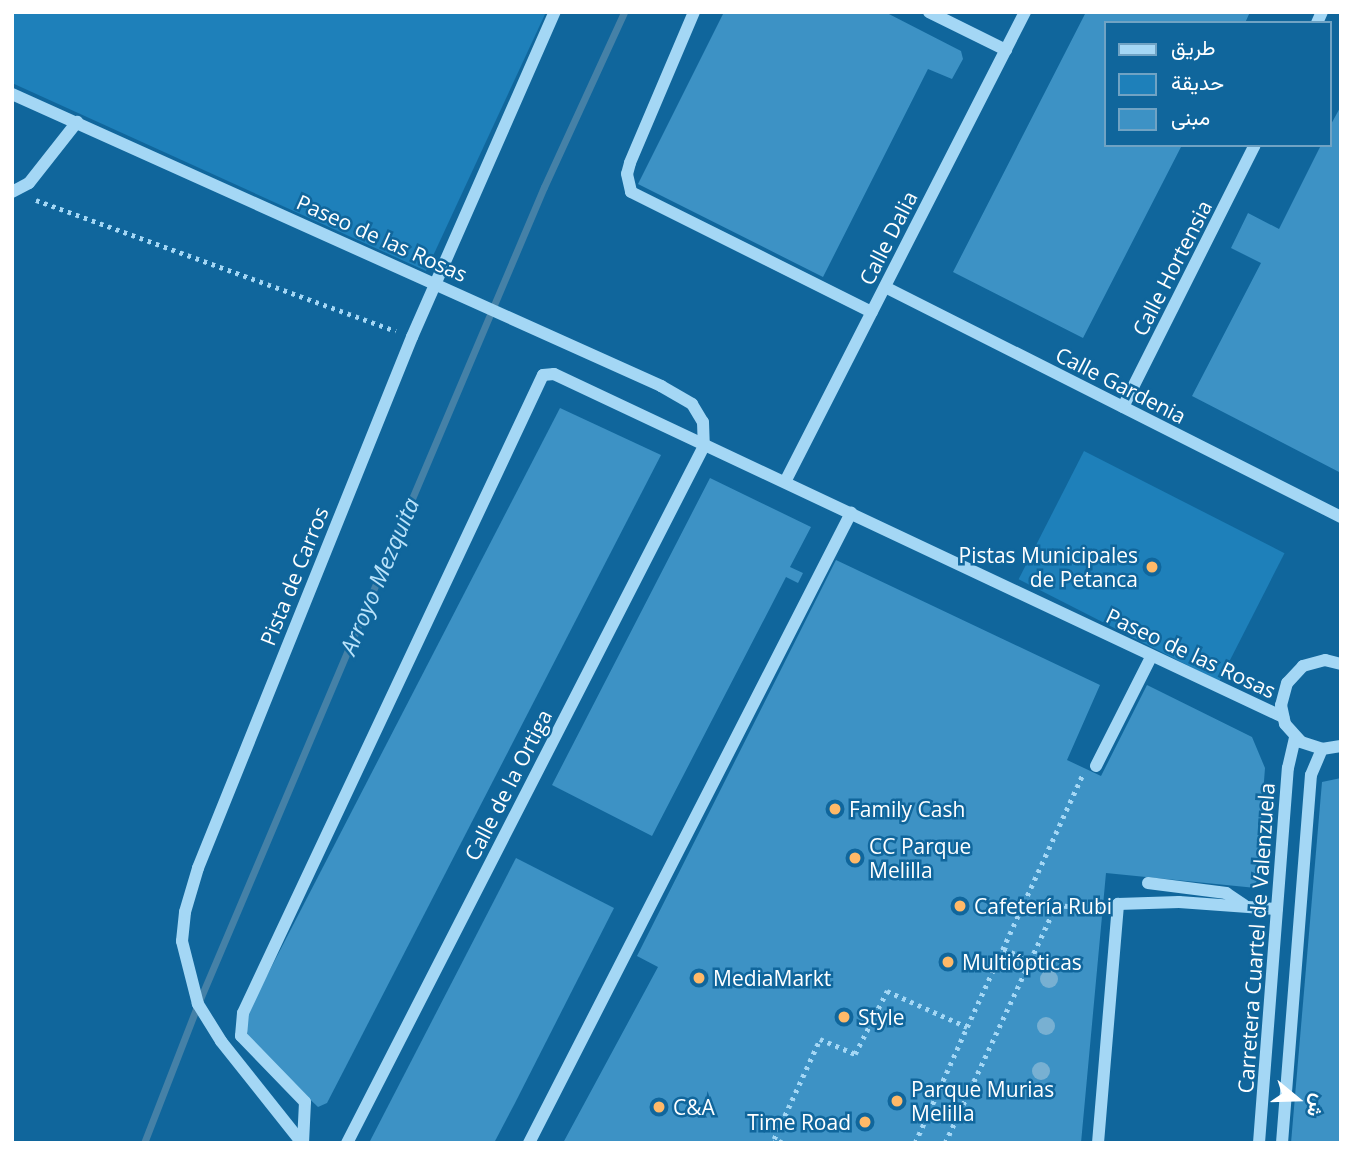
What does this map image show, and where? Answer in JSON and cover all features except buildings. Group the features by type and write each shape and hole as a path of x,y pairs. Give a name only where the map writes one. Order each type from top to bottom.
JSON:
{"street":[{"name":"Pista de Carros","path":"302,1143 221,1041 198,1004 182,942 185,912 198,868 412,337 555,12"},
{"path":"694,12 630,163 627,183 639,199 872,312"},
{"path":"929,12 1006,50"},
{"name":"Calle Dalia","path":"785,482 1025,12"},
{"name":"Paseo de las Rosas","path":"12,94 661,386 698,412 704,446"},
{"path":"12,192 29,183 77,122"},
{"name":"Calle Hortensia","path":"1123,407 1254,147"},
{"name":"Calle Gardenia","path":"885,287 1341,517"},
{"name":"Paseo de las Rosas","path":"302,1143 305,1102 241,1036 243,1013 540,378 554,374 1283,717"},
{"name":"Calle de la Ortiga","path":"347,1143 704,446"},
{"path":"529,1143 850,513"},
{"path":"1096,766 1151,657"},
{"path":"1339,660 1314,662 1294,673 1283,694 1283,717 1295,737 1322,749 1341,746"},
{"name":"Carretera Cuartel de Valenzuela","path":"1259,1143 1288,768 1295,737"},
{"name":"Carretera Cuartel de Valenzuela","path":"1282,1143 1310,788 1322,749"},
{"path":"1148,883 1226,893 1244,905"},
{"path":"1098,1143 1118,904 1244,905 1277,909"}],"path":[{"path":"12,192 412,337"},
{"path":"915,1143 1083,772"},
{"path":"945,1143 1030,961 1001,948"},
{"path":"782,1143 774,1139 820,1039 855,1054 887,991 967,1027"}],"green space":[{"path":"12,12 546,12 426,271 12,83"},
{"name":"Pistas Municipales de Petanca","path":"1084,451 1284,553 1219,681 1019,579"}],"waterway":[{"name":"Arroyo Mezquita","path":"144,1143 198,1004 544,187 624,12"}],"place":[{"name":"Pistas Municipales de Petanca","path":"1152,567"},
{"name":"Family Cash","path":"835,809"},
{"name":"CC Parque Melilla","path":"855,858"},
{"name":"Cafetería Rubi","path":"960,906"},
{"name":"Multiópticas","path":"948,962"},
{"name":"MediaMarkt","path":"699,978"},
{"name":"Style","path":"844,1017"},
{"name":"Parque Murias Melilla","path":"897,1101"},
{"name":"C&A","path":"659,1107"},
{"name":"Time Road","path":"865,1122"}]}
